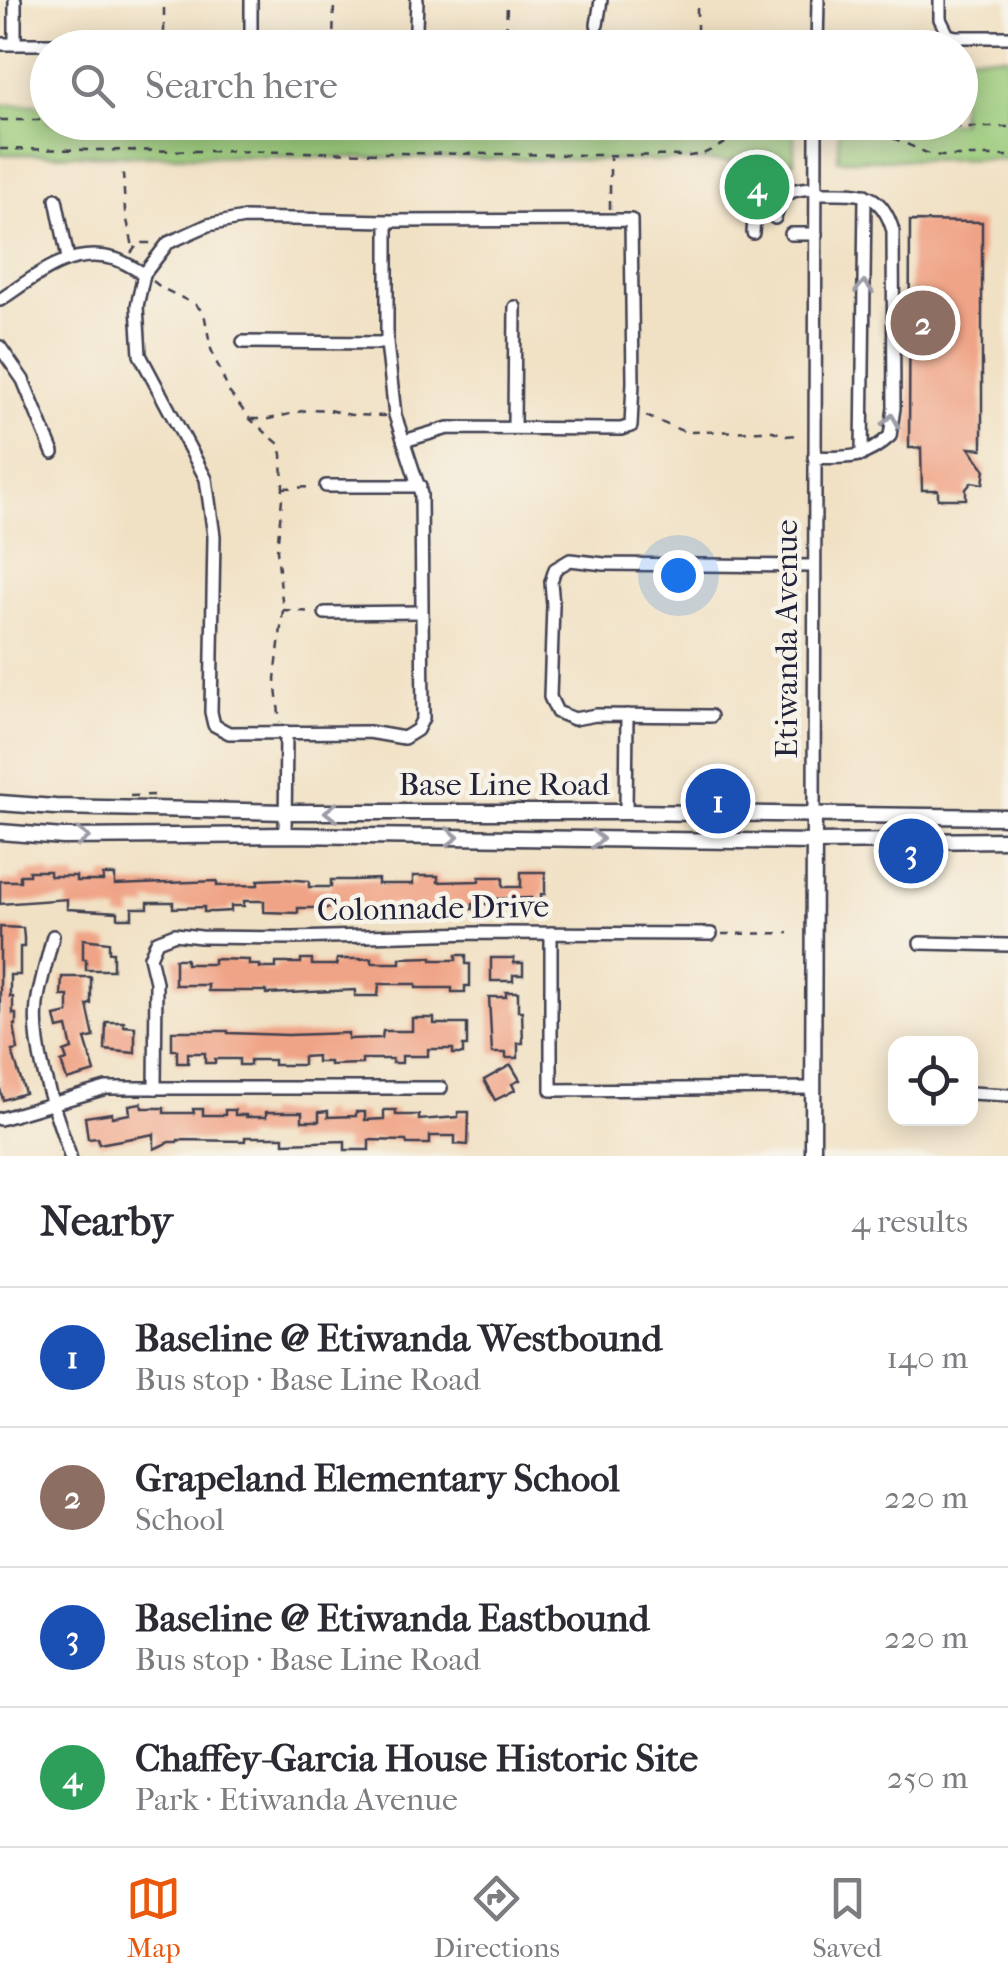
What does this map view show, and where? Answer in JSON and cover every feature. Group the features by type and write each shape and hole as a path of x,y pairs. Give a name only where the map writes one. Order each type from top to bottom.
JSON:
{"main road":[{"name":"Base Line Road","path":"0,804 286,812 1008,816"},
{"name":"Etiwanda Avenue","path":"813,1156 814,815"},
{"name":"Base Line Road","path":"0,832 80,837 1008,840"}],"street":[{"path":"15,0 16,44"},
{"path":"251,0 251,30"},
{"path":"416,28 417,0"},
{"path":"597,25 602,0"},
{"path":"817,30 818,0"},
{"path":"940,0 940,19 946,30"},
{"path":"978,37 1008,37"},
{"path":"0,44 30,44"},
{"name":"Etiwanda Avenue","path":"814,815 816,140"},
{"path":"774,218 781,198 795,189 865,194 888,214 893,231 894,408 890,436 862,455 814,457"},
{"path":"862,455 865,194"},
{"path":"56,198 68,258"},
{"path":"387,221 387,343 395,415 404,441 420,486 422,718 417,730 404,738 283,727 229,733 214,726 214,536 206,479 140,354 136,306 144,274 168,243 208,226 244,218 631,220 630,426 448,428 404,441"},
{"path":"753,233 754,218"},
{"path":"791,234 816,234"},
{"path":"0,300 68,258 117,260 144,274"},
{"path":"514,428 515,307"},
{"path":"243,342 387,343"},
{"path":"0,347 23,380 53,453"},
{"path":"326,486 420,486"},
{"path":"711,716 596,715 574,719 557,712 550,697 552,582 556,569 570,560 604,564 814,566"},
{"path":"324,613 421,612"},
{"path":"626,812 627,716"},
{"path":"283,727 285,835"},
{"path":"551,933 551,1090 814,1088"},
{"name":"Colonnade Drive","path":"154,1088 156,982 150,957 158,941 175,934 293,938 711,934"},
{"path":"53,936 37,1002 36,1032 70,1156"},
{"path":"920,943 1008,944"},
{"path":"0,1119 106,1088 441,1088"},
{"path":"978,1094 1008,1095"}],"path":[{"path":"164,0 164,30"},
{"path":"333,30 334,0"},
{"path":"506,0 506,30"},
{"path":"697,0 697,30"},
{"path":"0,120 30,120"},
{"path":"978,126 1008,126"},
{"path":"0,149 690,156 730,140"},
{"path":"898,140 928,154 1008,156"},
{"path":"610,155 610,220"},
{"path":"124,173 125,211 133,247 130,254"},
{"path":"133,247 145,241 154,243"},
{"path":"144,274 204,312 211,349 229,392 250,419 279,444 284,464 277,550 282,610 275,679 283,727"},
{"path":"250,419 269,420 312,410 395,415"},
{"path":"646,416 686,432 773,431 796,435"},
{"path":"283,488 326,486"},
{"path":"282,610 324,613"},
{"path":"711,934 790,933"}],"green space":[{"path":"978,56 1008,56 1008,159 838,160 839,140 978,140"},
{"path":"0,105 30,105 30,140 794,140 794,162 0,154"}],"building":[{"path":"910,221 982,222 982,449 969,448 985,470 983,484 972,482 966,489 966,499 938,499 938,490 922,490 921,448 909,448"},
{"path":"29,871 76,876 76,881 103,881 103,875 115,875 115,885 217,881 217,886 258,885 258,880 282,879 309,881 309,887 331,887 331,880 378,879 378,884 413,884 413,876 438,876 438,882 503,877 503,887 521,887 521,872 545,872 545,894 541,894 541,903 531,904 531,898 489,899 489,904 473,904 473,909 462,909 462,903 430,904 430,909 410,910 399,910 399,905 372,905 372,912 345,914 334,914 334,908 264,912 264,901 244,901 244,906 231,906 231,911 214,912 204,912 204,907 173,908 173,902 148,902 148,908 132,908 132,918 118,918 118,912 67,909 67,899 0,904 0,881 20,881 20,875 29,875"},
{"path":"0,927 23,928 24,938 24,947 20,947 20,975 10,975 10,997 16,1014 18,1050 12,1051 25,1093 3,1100 0,1089"},
{"path":"83,939 109,942 113,970 86,970"},
{"path":"456,955 466,955 466,964 470,964 470,986 465,986 465,992 416,988 416,984 379,984 378,996 355,996 355,990 266,994 208,991 208,985 175,985 175,959 186,959 186,964 214,964 214,959 249,960 249,965 276,968 276,963 301,963 301,959 312,959 312,965 337,965 337,959 372,958 372,963 400,963 400,958 456,960"},
{"path":"491,958 514,958 514,963 523,963 523,975 513,975 513,981 491,981"},
{"path":"62,977 91,977 91,1004 87,1005 94,1037 85,1039 95,1072 67,1080 61,1062 67,1060 64,1052 72,1049 67,1027 58,1029 55,1016 68,1013 68,996 61,996"},
{"path":"506,992 518,992 518,1011 522,1011 523,1043 518,1043 518,1058 492,1053 489,997 506,997"},
{"path":"412,1018 434,1018 434,1024 467,1024 463,1054 453,1054 453,1049 428,1049 428,1056 402,1056 402,1063 362,1059 362,1064 330,1065 317,1062 317,1056 303,1057 303,1065 250,1060 250,1065 239,1065 239,1059 205,1063 205,1053 188,1053 188,1063 177,1063 177,1050 172,1050 172,1031 348,1033 348,1039 382,1038 383,1031 412,1031"},
{"path":"106,1022 124,1022 124,1026 135,1027 135,1053 105,1050"},
{"path":"511,1065 520,1080 512,1084 515,1090 495,1100 484,1080"},
{"path":"141,1103 142,1108 164,1108 164,1113 194,1113 193,1109 203,1109 203,1115 225,1115 225,1110 235,1110 235,1115 266,1117 266,1112 302,1112 302,1121 319,1121 319,1112 328,1111 328,1117 365,1112 365,1120 384,1119 384,1110 396,1110 396,1115 419,1115 419,1120 458,1117 458,1112 469,1112 468,1145 455,1144 455,1136 430,1136 430,1144 369,1140 369,1150 345,1150 345,1141 284,1143 284,1137 245,1137 245,1141 178,1140 154,1149 154,1134 99,1144 98,1138 88,1139 85,1117 130,1114 129,1105"}],"place":[{"name":"Chaffey-Garcia House Historic Site","path":"757,187"},
{"name":"Grapeland Elementary School","path":"923,323"},
{"name":"Baseline @ Etiwanda Westbound","path":"718,801"},
{"name":"Baseline @ Etiwanda Eastbound","path":"911,851"}]}
